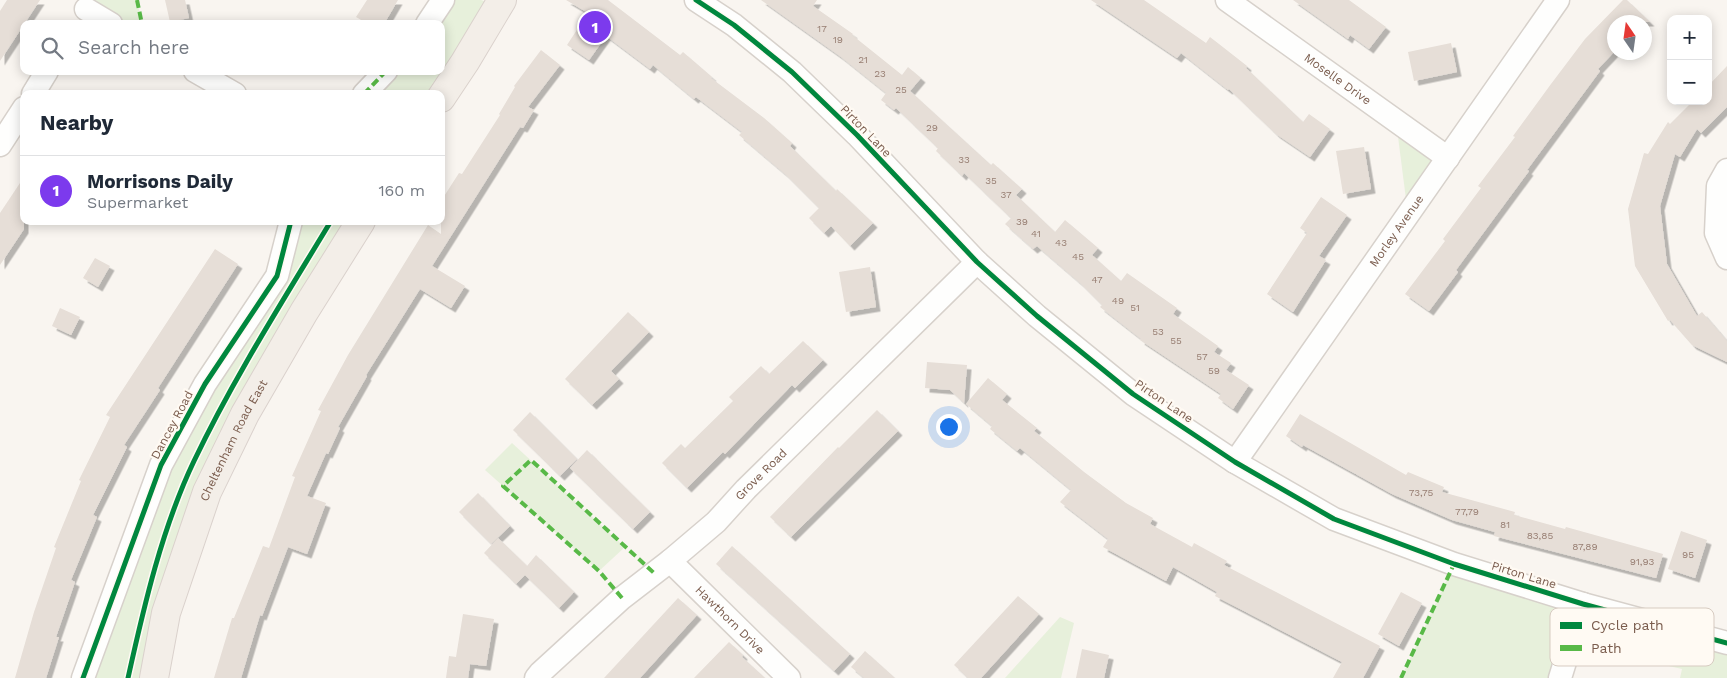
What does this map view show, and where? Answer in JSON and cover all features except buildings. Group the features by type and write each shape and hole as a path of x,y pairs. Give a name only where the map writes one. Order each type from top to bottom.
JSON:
{"main road":[{"path":"445,92 502,0"},
{"name":"Cheltenham Road East","path":"154,678 166,613 207,492 245,414 358,225"}],"street":[{"path":"430,20 443,0"},
{"name":"Pirton Lane","path":"696,0 734,25 792,72 857,135 977,262 1037,316 1133,394 1235,462 1334,519 1454,564 1598,608"},
{"name":"Moselle Drive","path":"1227,0 1448,158"},
{"name":"Morley Avenue","path":"1235,462 1558,0"},
{"path":"85,11 103,20"},
{"path":"35,90 45,75"},
{"path":"202,75 228,90"},
{"path":"368,90 382,75"},
{"path":"0,145 20,114"},
{"path":"1727,170 1718,186 1716,233 1727,258"},
{"name":"Dancey Road","path":"83,678 161,465 205,384 277,276 290,225"},
{"name":"Grove Road","path":"536,678 622,598 716,522 746,489 977,262"},
{"name":"Hawthorn Drive","path":"670,561 789,678"},
{"path":"1582,608 1583,604"},
{"name":"Pirton Lane","path":"1714,639 1727,643"},
{"path":"1560,678 1564,666"}],"green space":[{"path":"92,0 137,0 141,20 80,20"},
{"path":"443,0 481,0 498,6 444,90 360,90 370,88 382,75 445,75 445,20 430,20"},
{"path":"1396,121 1448,158 1408,215"},
{"path":"290,225 359,225 245,414 154,678 90,678 161,465 277,276"},
{"path":"512,443 625,547 599,571 485,470"},
{"path":"1454,564 1606,608 1550,608 1550,666 1564,666 1560,678 1401,678"},
{"path":"1060,617 1074,623 1061,678 1005,678"},
{"path":"1714,639 1727,643 1727,678 1680,678 1682,669 1669,666 1714,666"}],"marked path":[{"path":"137,0 141,20"},
{"path":"368,90 382,75"},
{"path":"622,598 599,571 503,486 531,460 654,573"},
{"path":"1401,678 1454,564"}],"cycle path":[{"path":"696,0 734,25 792,72 857,135 977,262 1037,316 1133,394 1235,462 1334,519 1454,564 1598,608"},
{"path":"83,678 161,465 205,384 277,276 290,225"},
{"path":"128,678 147,595 163,540 194,461 242,370 329,225"},
{"path":"1714,639 1727,643"}],"place":[{"name":"Morrisons Daily","path":"595,27"}]}
